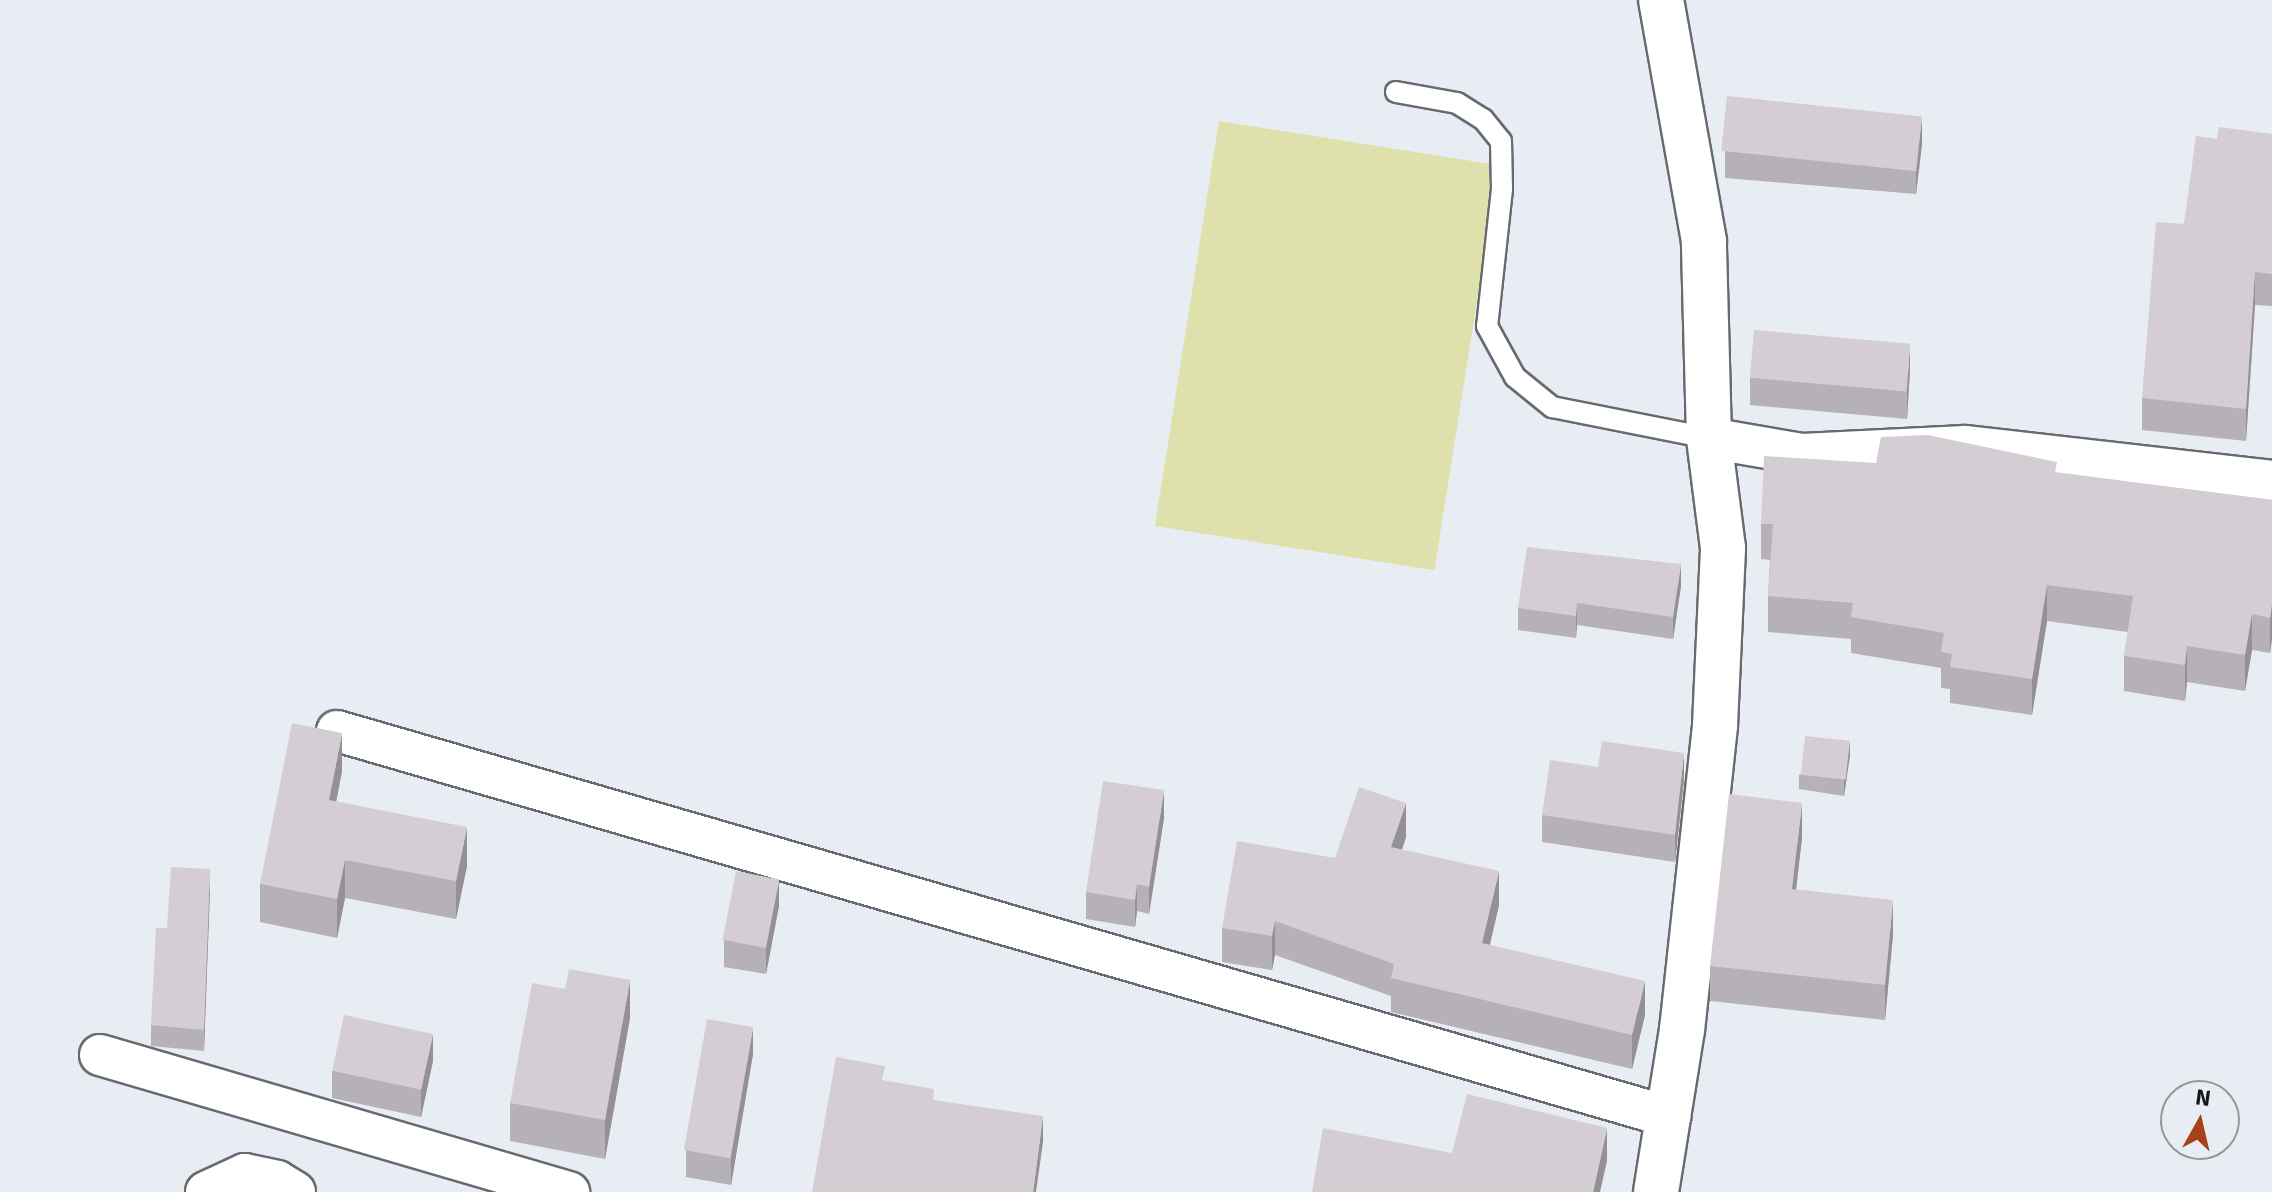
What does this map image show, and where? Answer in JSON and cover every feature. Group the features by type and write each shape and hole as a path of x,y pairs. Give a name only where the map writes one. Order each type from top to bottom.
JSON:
{"street":[{"path":"1656,1192 1670,1117 1715,725 1723,548 1709,438 1704,241 1661,0"},
{"path":"1709,438 1802,454 1965,446 2272,481"},
{"path":"337,731 1670,1117"},
{"path":"100,1055 569,1192"},
{"path":"206,1192 245,1174 277,1181 295,1192"}],"lane":[{"path":"1396,92 1457,103 1483,119 1501,141 1502,189 1487,326 1515,377 1552,407 1709,438"}],"green space":[{"path":"1219,121 1499,165 1434,570 1155,526"}],"building":[{"path":"1727,96 1922,116 1916,171 1721,151"},
{"path":"2219,127 2272,134 2272,274 2255,272 2246,409 2142,398 2156,222 2184,224 2196,136 2217,139"},
{"path":"1754,330 1910,344 1906,392 1750,378"},
{"path":"1928,435 2057,462 2055,472 2272,500 2270,618 2252,614 2245,655 2187,646 2185,665 2124,656 2133,596 2047,585 2032,679 1950,667 1952,654 1941,652 1944,633 1851,617 1853,603 1768,596 1773,524 1761,524 1764,456 1876,463 1881,437"},
{"path":"1527,547 1681,564 1673,617 1577,603 1576,616 1518,608"},
{"path":"292,723 342,733 329,800 467,827 456,881 345,860 337,899 260,884"},
{"path":"1805,736 1850,741 1846,779 1801,775"},
{"path":"1602,741 1684,753 1675,835 1542,815 1550,760 1598,767"},
{"path":"1103,781 1164,790 1149,887 1137,884 1135,900 1086,892"},
{"path":"1359,787 1406,803 1391,847 1499,871 1482,943 1645,981 1632,1035 1391,978 1394,964 1275,921 1272,936 1222,928 1237,841 1335,858"},
{"path":"1729,794 1802,803 1792,889 1893,900 1885,985 1710,966"},
{"path":"171,867 210,869 204,1030 151,1025 156,928 167,928"},
{"path":"736,871 779,879 766,948 723,940"},
{"path":"569,969 630,980 605,1120 510,1103 532,983 565,989"},
{"path":"344,1015 433,1034 421,1090 332,1071"},
{"path":"707,1019 753,1027 730,1158 684,1150"},
{"path":"836,1057 885,1066 882,1080 934,1089 933,1100 1043,1116 1033,1192 812,1192"},
{"path":"1467,1094 1607,1128 1593,1192 1312,1192 1323,1128 1452,1153"}]}
